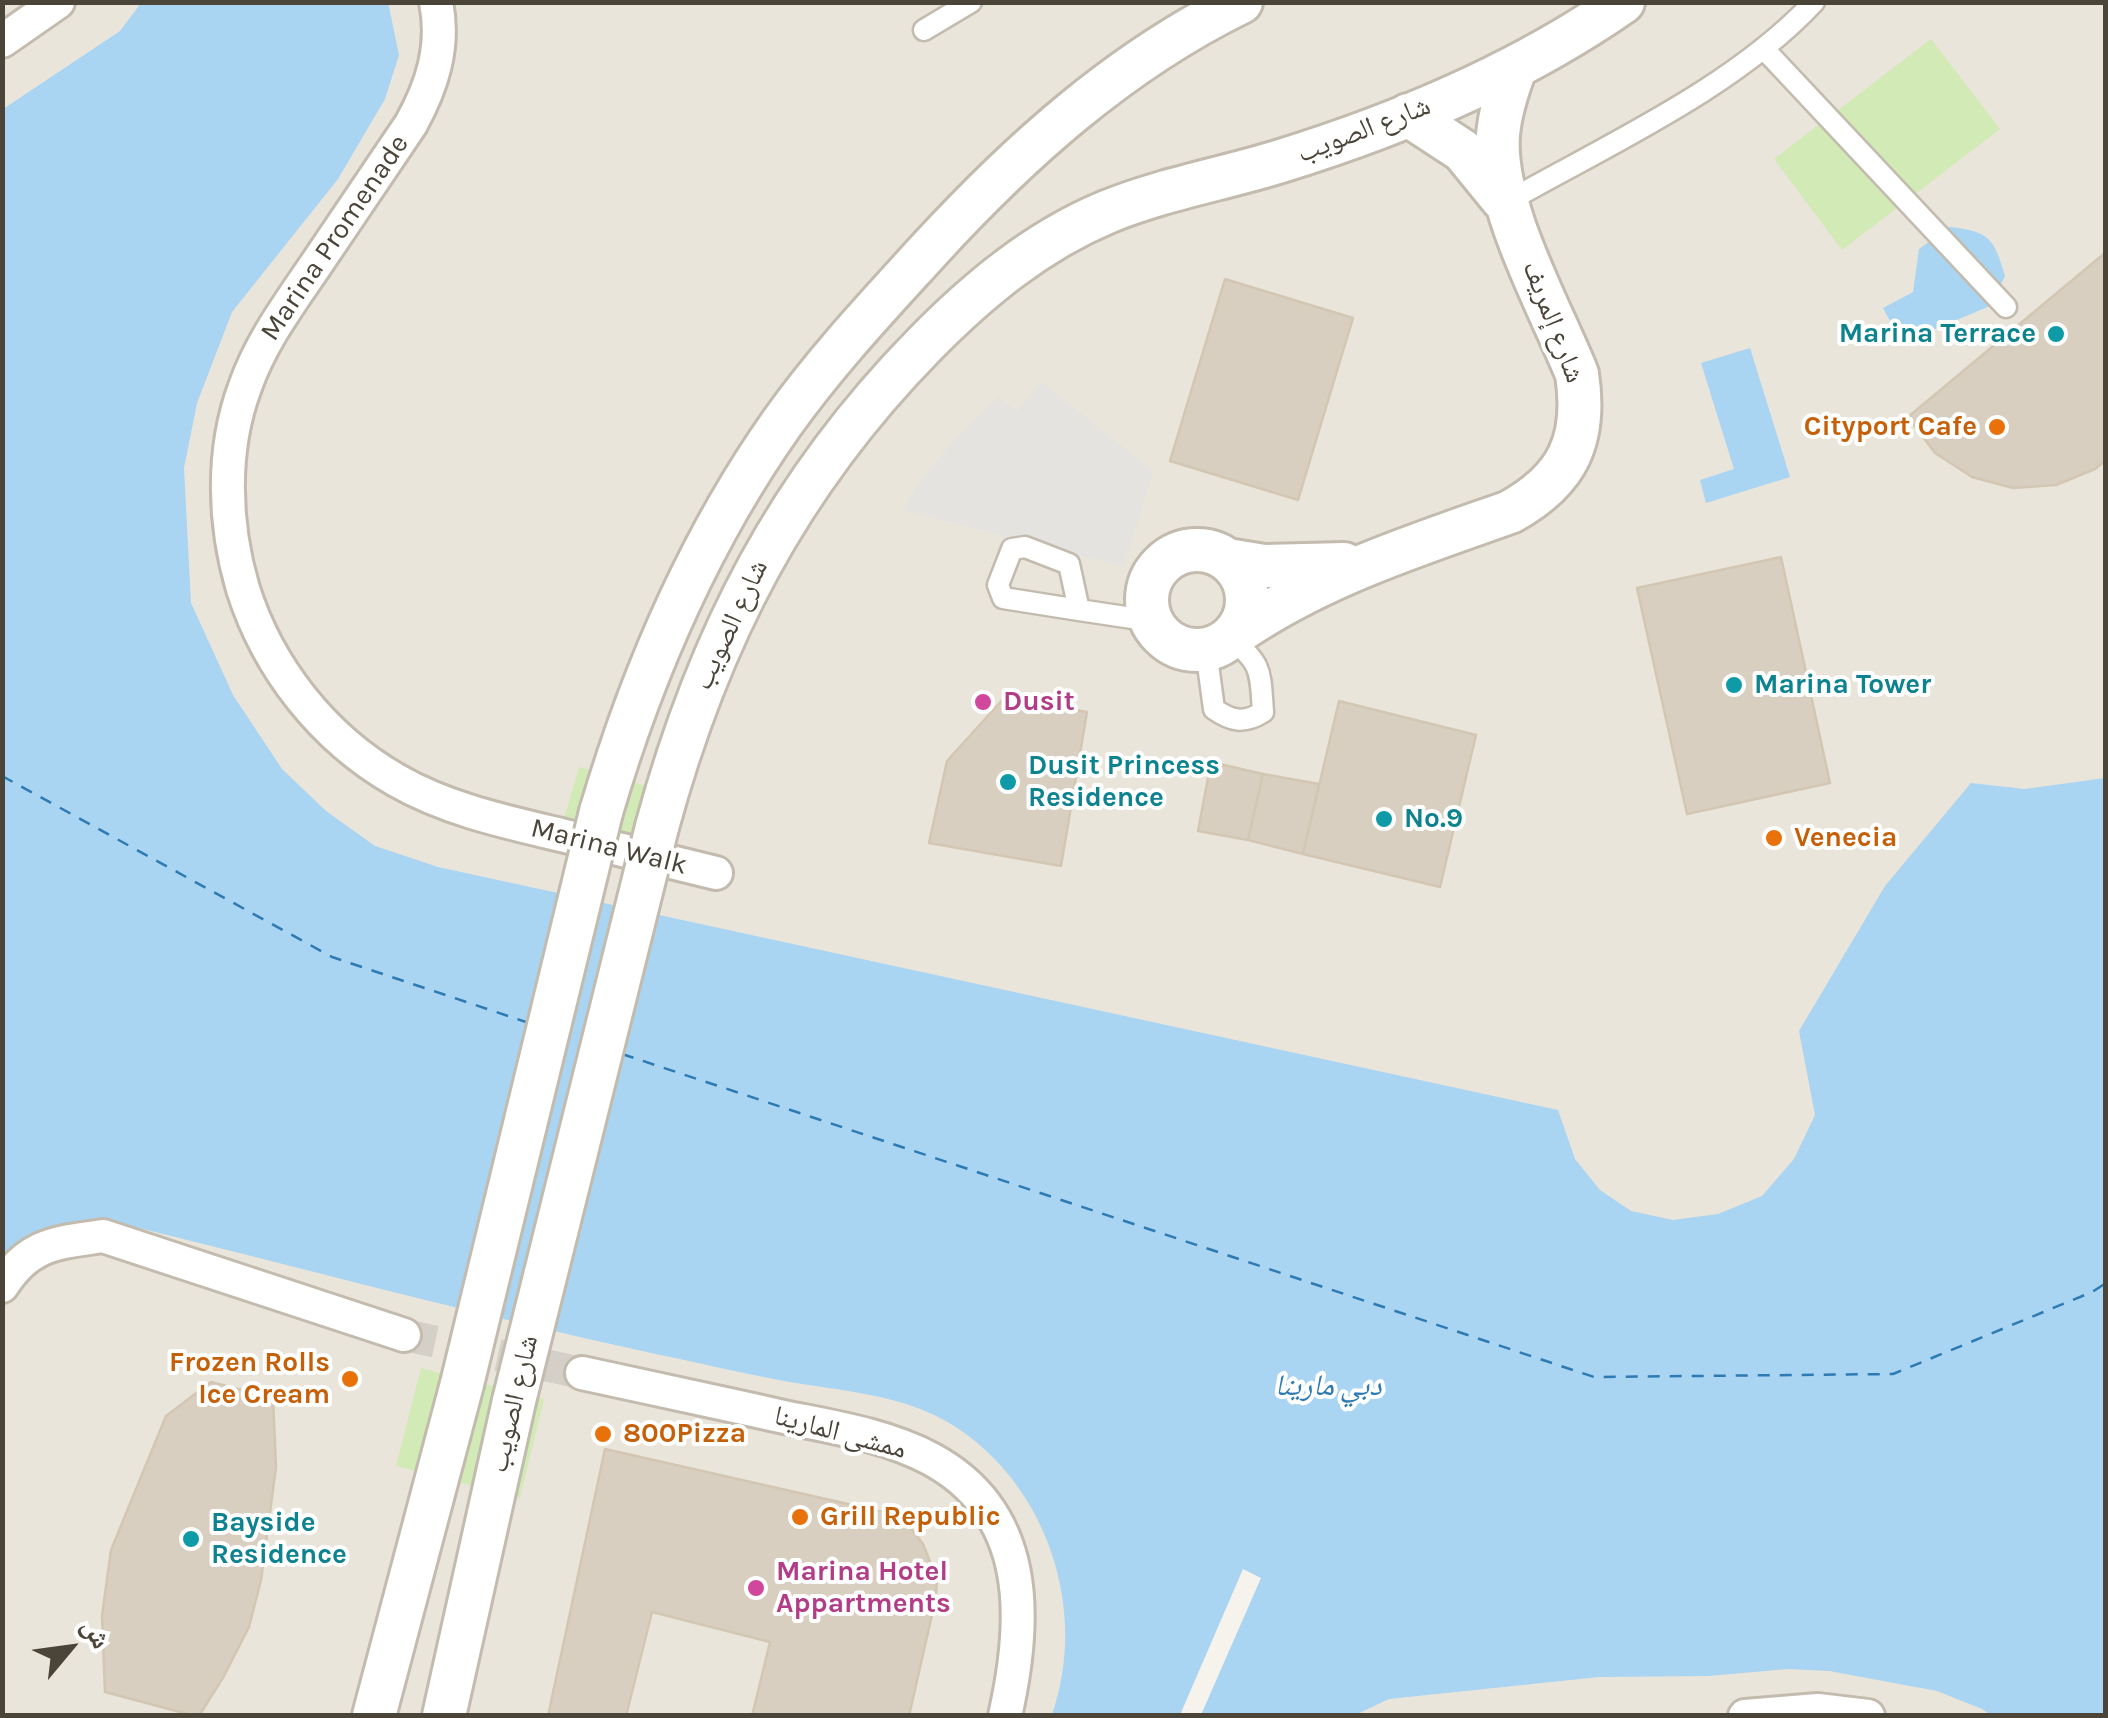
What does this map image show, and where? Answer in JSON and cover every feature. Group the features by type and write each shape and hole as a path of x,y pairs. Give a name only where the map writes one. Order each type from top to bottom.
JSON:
{"street":[{"path":"2,41 58,2"},
{"name":"Marina Promenade","path":"436,2 438,55 428,91 411,124 266,338 244,389 231,445 228,502 234,558 250,612 276,663 309,709 350,748 396,780 448,804 502,821"},
{"name":"شارع الصويب","path":"374,1716 462,1384 601,812 646,676 706,545 772,438 825,366 960,216 1028,149 1087,100 1150,54 1241,2"},
{"name":"شارع الصويب","path":"444,1716 514,1400 676,757 701,686 751,576 816,472 882,388 972,298 1013,265 1104,214 1152,195 1282,161 1515,69 1622,2"},
{"name":"شارع إلمريف","path":"1224,641 1297,596 1374,560 1510,512 1555,479 1570,456 1579,430 1577,374 1505,203 1498,169 1498,135 1515,69"},
{"name":"شارع إلمريف","path":"1408,114 1463,152 1505,203"},
{"path":"1196,550 1227,560 1238,572 1247,604 1244,620 1224,641 1190,650 1175,645 1152,622 1149,589 1155,574 1180,553 1196,550"},
{"name":"شارع إلمريف","path":"1227,560 1301,567 1374,560"},
{"name":"Marina Walk","path":"502,821 716,872"},
{"path":"2,1286 24,1256 52,1244 103,1236 404,1335"},
{"name":"ممشى المارينا","path":"582,1374 867,1434 932,1460 976,1493 1007,1539 1020,1599 1014,1677 1005,1716"},
{"path":"1745,1716 1818,1710 1868,1716"}],"lane":[{"path":"924,30 971,2"},
{"path":"1505,203 1720,81 1764,49 1814,2"},
{"path":"1764,49 2006,307"},
{"path":"1079,610 1152,622"}],"shaded area":[{"name":"دبي مارينا","path":"3,3 2105,3 2105,1715 3,1716"},
{"path":"1041,382 1153,471 1124,567 903,510 953,441 998,397 1017,412"}],"green space":[{"path":"1931,39 2000,129 1842,250 1774,159"},
{"path":"579,767 686,797 669,860 561,829"},
{"path":"421,1368 544,1399 520,1498 396,1466"}],"water":[{"name":"دبي مارينا","path":"388,2 399,55 385,99 338,179 232,312 197,403 184,468 191,603 233,695 282,769 326,811 375,846 438,867 1558,1110 1575,1159 1600,1190 1631,1211 1673,1220 1718,1214 1762,1196 1794,1159 1815,1115 1799,1031 1885,886 1971,783 2025,789 2105,778 2105,1715 1991,1715 1937,1691 1829,1671 1788,1669 1708,1676 1599,1677 1389,1699 1355,1715 1052,1715 1062,1675 1065,1634 1062,1592 1051,1552 1035,1514 1012,1480 984,1449 932,1414 870,1395 751,1375 517,1322 115,1222 84,1222 41,1232 3,1257 3,109 120,31 141,3"},
{"path":"1949,227 1973,231 1988,239 2005,276 1990,306 1902,343 1883,308 1913,292 1919,249"},
{"path":"1750,348 1790,477 1706,503 1700,480 1734,469 1701,363"}],"pier":[{"path":"1243,1569 1261,1578 1201,1715 1180,1715"}],"building":[{"name":"Marina Terrace","path":"2106,252 2106,460 2095,469 2056,485 2013,488 1972,477 1935,453 1908,417"},
{"path":"1225,279 1353,318 1298,500 1170,461"},
{"name":"Marina Tower","path":"1781,557 1830,783 1687,814 1637,588"},
{"name":"Dusit Princess Residence","path":"1005,697 1087,712 1061,866 929,843 947,761"},
{"name":"No.9","path":"1339,701 1476,735 1440,887 1303,854"},
{"path":"1211,762 1263,774 1248,840 1198,831"},
{"path":"1263,774 1319,784 1303,854 1248,840"},
{"name":"Bayside Residence","path":"211,1382 273,1398 276,1467 261,1580 249,1627 224,1676 199,1716 195,1716 105,1692 102,1616 111,1550 166,1416"},
{"name":"Marina Hotel Appartments","path":"605,1449 888,1513 906,1522 923,1544 937,1579 909,1716 548,1716"},
{"path":"652,1612 770,1642 752,1716 626,1716"}],"ferry route":[{"path":"2,776 332,957 529,1023"},
{"path":"622,1054 1594,1377 1893,1374 2106,1283"}],"tunnel":[{"path":"404,1335 582,1373"}],"place":[{"name":"Marina Terrace","path":"2056,334"},
{"name":"Cityport Cafe","path":"1997,427"},
{"name":"Marina Tower","path":"1734,685"},
{"name":"Dusit","path":"983,702"},
{"name":"Dusit Princess Residence","path":"1008,782"},
{"name":"No.9","path":"1384,819"},
{"name":"Venecia","path":"1774,838"},
{"name":"Frozen Rolls Ice Cream","path":"350,1379"},
{"name":"800Pizza","path":"603,1434"},
{"name":"Grill Republic","path":"800,1517"},
{"name":"Bayside Residence","path":"191,1539"},
{"name":"Marina Hotel Appartments","path":"756,1588"}]}
